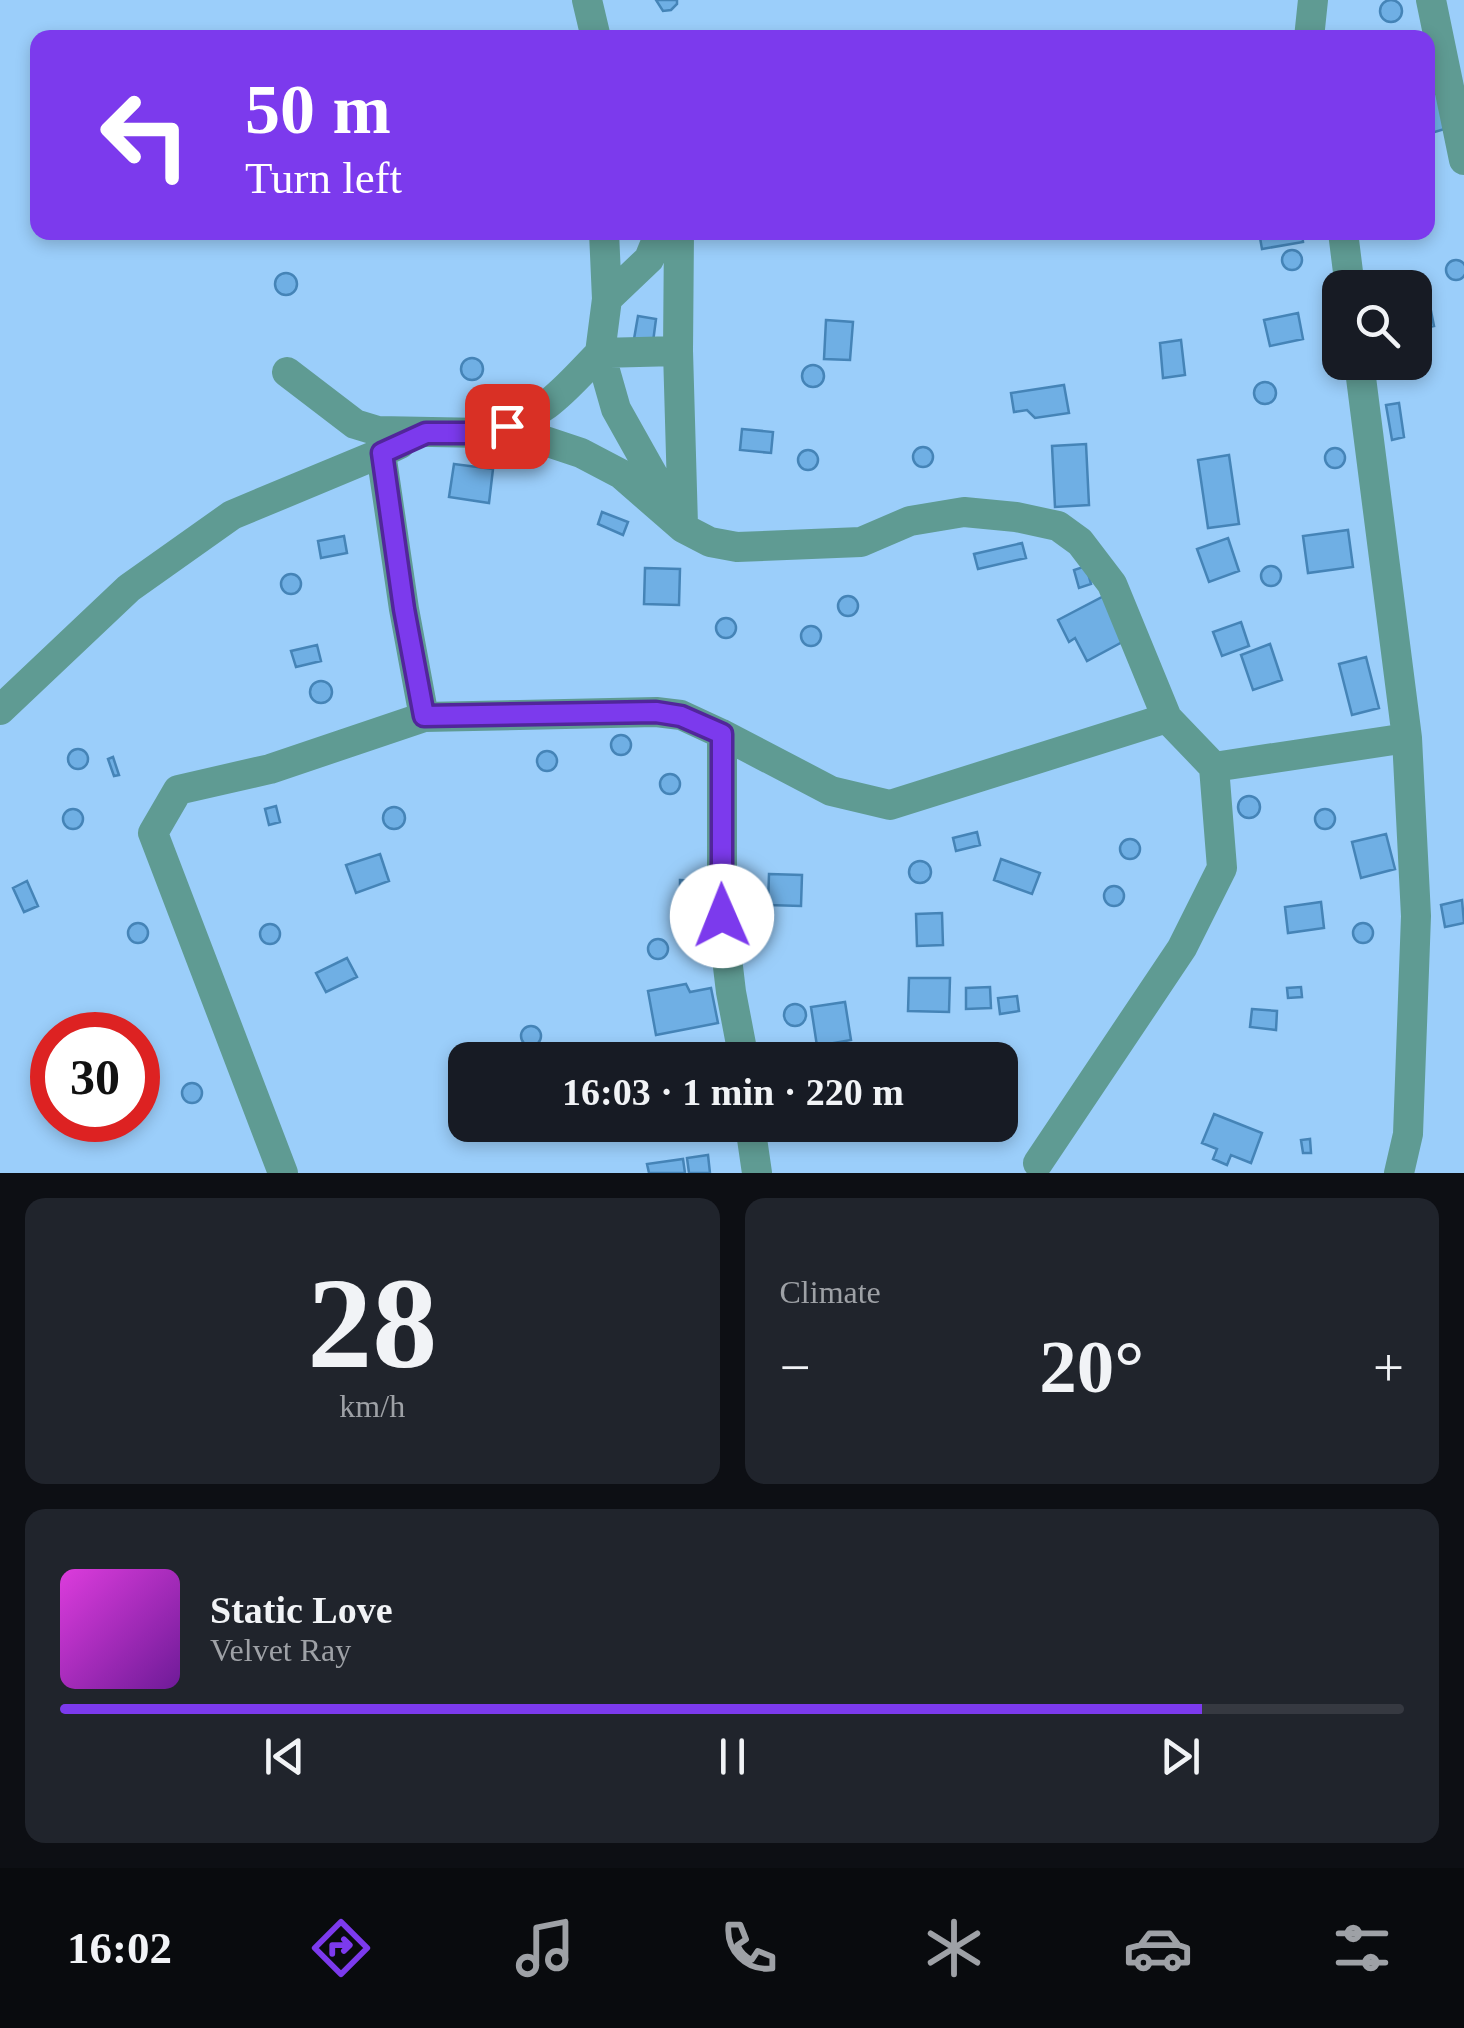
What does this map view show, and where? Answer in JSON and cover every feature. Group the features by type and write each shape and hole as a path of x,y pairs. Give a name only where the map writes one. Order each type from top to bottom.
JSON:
{"street":[{"path":"587,0 594,30"},
{"path":"1310,30 1314,0"},
{"path":"1431,0 1464,160"},
{"path":"604,240 607,299 600,353 616,409 683,528"},
{"path":"607,299 650,258 657,240"},
{"path":"679,240 683,528"},
{"path":"1344,240 1348,270"},
{"path":"485,433 529,419 549,405 600,353 678,351"},
{"path":"287,372 355,424 378,431 485,433 539,439 581,452 621,474 683,528 710,542 737,547 861,542 910,521 964,512 1058,526 1080,542 1112,584 1168,718 1214,767 1222,868 1182,948 1038,1163"},
{"path":"1362,380 1407,738 1416,916 1408,1134 1399,1173"},
{"path":"0,710 128,588 232,515 426,433"},
{"path":"382,453 424,716"},
{"path":"283,1173 153,833 178,790 270,769 424,716 656,712 681,716 722,734 832,791 890,804 1168,718"},
{"path":"722,734 722,916 730,992 740,1042"},
{"path":"1214,767 1407,738"},
{"path":"753,1142 758,1173"}],"building":[{"path":"656,0 677,0 677,4 663,11"},
{"path":"1391,0 1402,11 1391,22 1380,11"},
{"path":"1438,93 1448,128 1435,132"},
{"path":"1260,240 1303,240 1303,242 1262,249"},
{"path":"1288,250 1296,250 1302,260 1296,270 1288,270 1282,264 1282,256"},
{"path":"1449,263 1463,263 1463,277 1449,277"},
{"path":"286,273 297,284 286,295 275,284"},
{"path":"1298,313 1303,339 1270,346 1264,320"},
{"path":"638,316 656,319 653,342 634,339"},
{"path":"826,320 853,322 850,360 824,359"},
{"path":"1181,340 1185,375 1163,378 1160,343"},
{"path":"472,358 483,369 472,380 461,369"},
{"path":"813,365 824,376 813,387 802,376"},
{"path":"1265,382 1276,393 1265,404 1254,393"},
{"path":"1064,385 1069,413 1035,418 1027,410 1014,412 1011,393"},
{"path":"1399,403 1404,437 1392,440 1386,405"},
{"path":"742,429 773,432 771,453 740,450"},
{"path":"1086,444 1089,505 1055,507 1052,446"},
{"path":"919,447 927,447 933,457 927,467 919,467 913,461 913,453"},
{"path":"1331,448 1339,448 1345,458 1339,468 1331,468 1325,462 1325,454"},
{"path":"804,450 812,450 818,460 812,470 804,470 798,464 798,456"},
{"path":"1229,455 1239,524 1208,528 1198,460"},
{"path":"454,464 493,469 489,503 449,497"},
{"path":"602,512 628,522 623,535 598,524"},
{"path":"1348,530 1353,567 1308,573 1303,536"},
{"path":"344,536 347,553 321,558 318,541"},
{"path":"1228,538 1239,571 1209,582 1197,549"},
{"path":"1022,543 1026,558 978,569 974,554"},
{"path":"1086,566 1091,584 1079,588 1074,570"},
{"path":"1267,566 1275,566 1281,576 1275,586 1267,586 1261,580 1261,572"},
{"path":"645,568 680,569 679,605 644,604"},
{"path":"287,574 295,574 301,584 295,594 287,594 281,588 281,580"},
{"path":"844,596 852,596 858,606 852,616 844,616 838,610 838,602"},
{"path":"1104,596 1126,640 1087,661 1075,638 1069,642 1058,620"},
{"path":"722,618 730,618 736,628 730,638 722,638 716,632 716,624"},
{"path":"1241,622 1249,646 1222,656 1213,632"},
{"path":"807,626 815,626 821,636 815,646 807,646 801,640 801,632"},
{"path":"1270,644 1282,680 1253,690 1241,655"},
{"path":"317,645 321,661 296,667 291,651"},
{"path":"1366,657 1379,708 1352,715 1339,664"},
{"path":"321,681 332,692 321,703 310,692"},
{"path":"617,735 625,735 631,745 625,755 617,755 611,749 611,741"},
{"path":"74,749 82,749 88,759 82,769 74,769 68,763 68,755"},
{"path":"543,751 551,751 557,761 551,771 543,771 537,765 537,757"},
{"path":"113,757 119,775 114,776 108,759"},
{"path":"666,774 674,774 680,784 674,794 666,794 660,788 660,780"},
{"path":"1249,796 1260,807 1249,818 1238,807"},
{"path":"276,806 280,822 269,825 265,809"},
{"path":"394,807 405,818 394,829 383,818"},
{"path":"69,809 77,809 83,819 77,829 69,829 63,823 63,815"},
{"path":"1321,809 1329,809 1335,819 1329,829 1321,829 1315,823 1315,815"},
{"path":"977,832 980,845 956,851 953,838"},
{"path":"1386,834 1395,869 1361,878 1352,842"},
{"path":"1126,839 1134,839 1140,849 1134,859 1126,859 1120,853 1120,845"},
{"path":"380,854 389,881 356,893 346,865"},
{"path":"1001,859 1040,873 1032,894 994,880"},
{"path":"920,861 931,872 920,883 909,872"},
{"path":"769,874 802,875 801,906 768,905"},
{"path":"680,880 697,881 696,907 680,907"},
{"path":"27,881 38,906 24,912 13,888"},
{"path":"1114,886 1124,896 1114,906 1104,896"},
{"path":"1462,900 1464,923 1445,927 1441,905"},
{"path":"1321,902 1324,928 1288,933 1285,907"},
{"path":"942,913 943,945 917,946 916,914"},
{"path":"134,923 142,923 148,933 142,943 134,943 128,937 128,929"},
{"path":"1359,923 1367,923 1373,933 1367,943 1359,943 1353,937 1353,929"},
{"path":"266,924 274,924 280,934 274,944 266,944 260,938 260,930"},
{"path":"654,939 662,939 668,949 662,959 654,959 648,953 648,945"},
{"path":"347,958 357,977 326,992 316,973"},
{"path":"909,978 950,978 949,1012 908,1011"},
{"path":"686,984 690,992 711,988 718,1023 656,1035 648,991"},
{"path":"990,987 991,1008 966,1009 966,988"},
{"path":"1301,987 1302,997 1288,998 1287,988"},
{"path":"1017,996 1019,1011 1000,1014 998,998"},
{"path":"845,1002 851,1040 816,1042 811,1007"},
{"path":"795,1004 806,1015 795,1026 784,1015"},
{"path":"1252,1009 1277,1011 1276,1030 1250,1027"},
{"path":"527,1026 535,1026 541,1032 539,1042 521,1040 521,1032"},
{"path":"188,1083 196,1083 202,1093 196,1103 188,1103 182,1097 182,1089"},
{"path":"1214,1114 1262,1133 1251,1163 1231,1155 1227,1165 1213,1159 1217,1149 1202,1143"},
{"path":"1310,1139 1311,1153 1303,1153 1301,1140"},
{"path":"708,1155 710,1173 689,1173 687,1158"},
{"path":"683,1159 685,1173 649,1173 647,1164"}],"route":[{"path":"507,426 485,433 426,433 382,453 424,716 656,712 681,716 722,734 722,916"}]}
